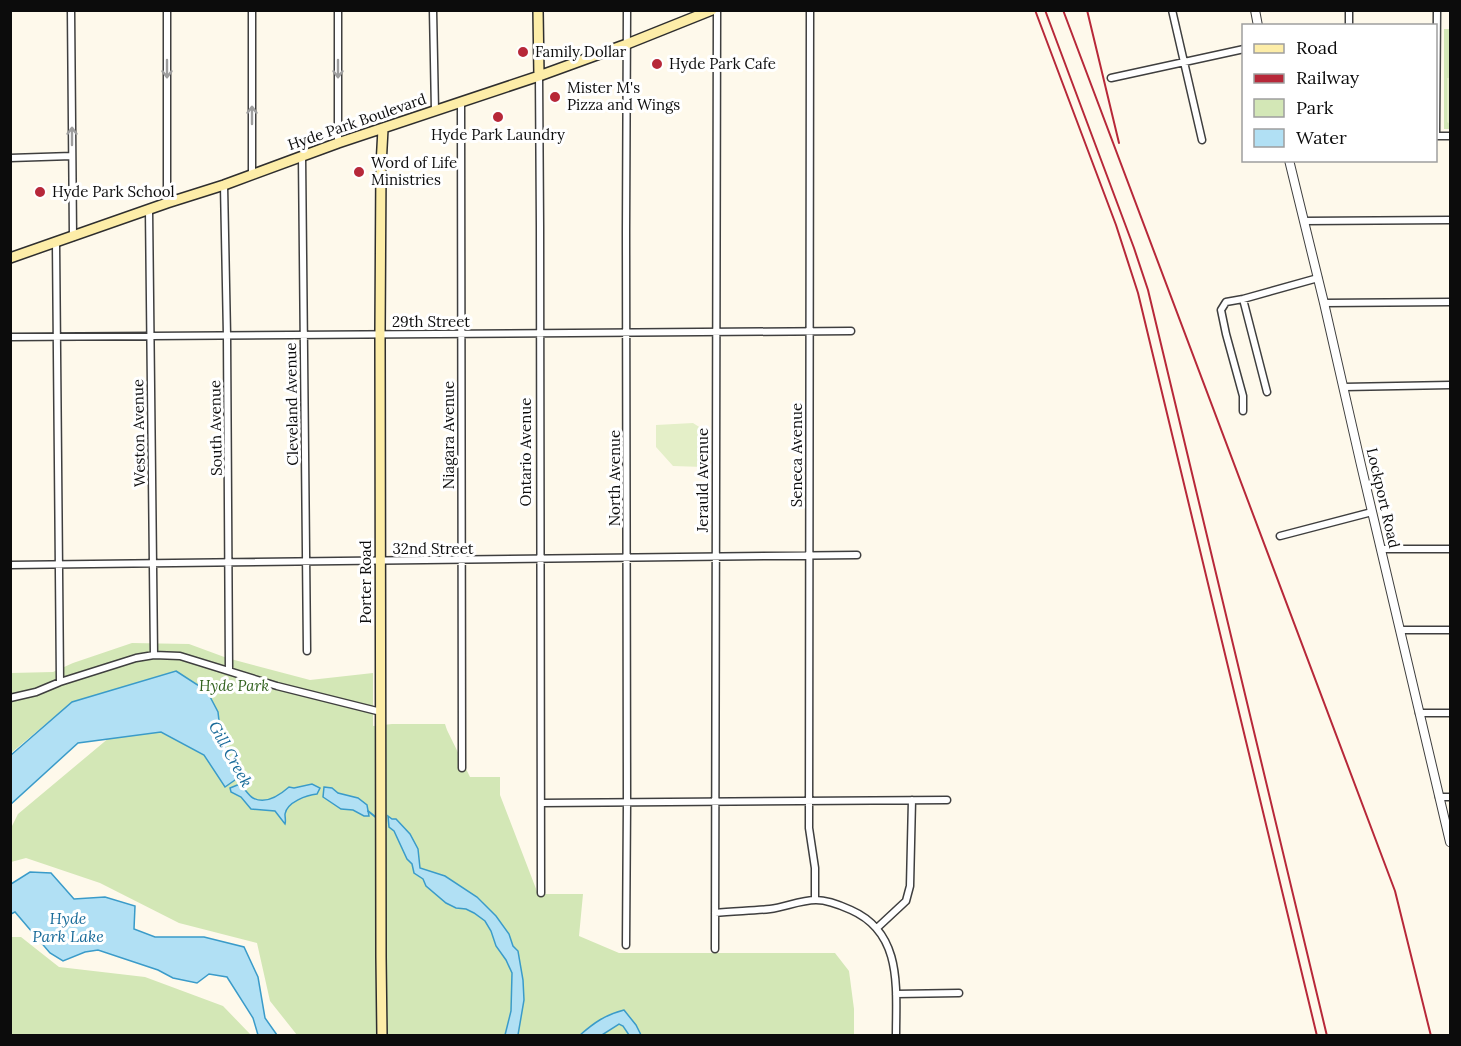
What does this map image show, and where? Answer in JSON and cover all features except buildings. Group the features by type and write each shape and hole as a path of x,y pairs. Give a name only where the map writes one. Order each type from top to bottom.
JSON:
{"main road":[{"name":"Ontario Avenue","path":"538,10 539,76"},
{"name":"Hyde Park Boulevard","path":"10,258 224,185 338,143 539,76 712,10"},
{"name":"Porter Road","path":"382,1035 380,334 383,129"}],"street":[{"path":"71,10 74,237"},
{"path":"166,10 167,203"},
{"path":"252,10 252,174"},
{"path":"338,10 338,143"},
{"path":"433,10 435,111"},
{"name":"North Avenue","path":"626,945 627,10"},
{"name":"Jerauld Avenue","path":"715,949 717,10"},
{"name":"Seneca Avenue","path":"810,10 809,828 815,868 816,900"},
{"path":"1172,10 1202,140"},
{"path":"1112,78 1242,49"},
{"name":"Ontario Avenue","path":"539,76 541,893"},
{"name":"Niagara Avenue","path":"461,102 462,768"},
{"path":"10,158 72,156"},
{"name":"Cleveland Avenue","path":"302,156 307,651"},
{"name":"Lockport Road","path":"1289,162 1450,842"},
{"name":"South Avenue","path":"224,185 230,671"},
{"name":"Weston Avenue","path":"149,210 154,655"},
{"path":"1304,221 1450,220"},
{"path":"56,243 60,682"},
{"path":"1243,411 1243,396 1221,310 1226,302 1318,278"},
{"path":"1243,299 1267,392"},
{"path":"1324,303 1450,302"},
{"name":"29th Street","path":"10,337 851,331"},
{"path":"1344,387 1450,385"},
{"path":"1280,536 1372,512"},
{"path":"1381,549 1450,549"},
{"name":"32nd Street","path":"10,565 857,555"},
{"path":"1400,630 1450,630"},
{"path":"10,698 36,692 136,658 154,655 180,656 277,686 381,712"},
{"path":"1419,713 1450,713"},
{"path":"1439,797 1450,797"},
{"path":"877,928 906,901 910,886 912,800"},
{"path":"541,803 947,800"},
{"path":"715,913 771,909 816,900 833,902 860,914 877,928 888,945 894,963 896,1035"},
{"path":"896,994 959,993"}],"green space":[{"path":"1444,29 1450,29 1450,129 1444,129"},
{"path":"1447,78 1450,78 1450,124 1447,122"},
{"path":"693,423 704,430 703,467 673,466 656,447 656,425"},
{"name":"Hyde Park","path":"132,643 189,644 227,658 310,680 373,673 373,726 445,724 470,777 500,777 500,795 538,894 583,894 579,936 619,953 835,953 849,971 854,1009 854,1035 297,1035 270,1001 257,943 179,923 100,883 26,858 11,862 10,830 18,814 128,722 72,702 11,753 11,673 53,672"},
{"path":"10,937 21,937 59,967 145,977 223,1006 251,1035 11,1035"}],"water":[{"path":"176,671 207,691 218,712 221,738 233,766 235,780 225,787 204,755 161,732 78,743 11,804 11,755 72,702"},
{"path":"240,784 251,797 258,800 268,800 289,787 312,784 320,788 317,794 303,798 289,806 285,814 285,824 275,811 251,809 241,797 231,792 230,788"},
{"path":"324,787 358,798 367,805 369,816 353,810 341,809 323,797"},
{"path":"388,816 396,819 410,834 418,849 420,868 445,876 477,897 496,916 509,934 513,946 518,951 523,980 524,1000 518,1035 505,1035 511,1011 512,973 496,946 491,931 485,921 474,913 446,903 414,873 412,864 407,859 394,831 389,827"},
{"name":"Hyde Park Lake","path":"30,872 51,873 74,899 105,897 135,906 134,929 155,937 204,937 244,947 258,977 265,1018 277,1035 258,1035 253,1018 227,977 209,974 197,983 173,978 158,970 98,950 85,952 63,961 50,953 15,912 11,914 11,884"},
{"path":"624,1010 641,1035 629,1035 619,1024 602,1035 580,1035 600,1020"}],"waterway":[{"name":"Gill Creek","path":"368,811 378,819"}],"railway":[{"path":"1035,10 1116,225 1138,293 1317,1036"},
{"path":"1045,10 1148,290 1327,1036"},
{"path":"1063,10 1395,891 1431,1036"},
{"path":"1087,10 1119,143"}],"place":[{"name":"Family Dollar","path":"523,52"},
{"name":"Hyde Park Cafe","path":"657,64"},
{"name":"Mister M's Pizza and Wings","path":"555,97"},
{"name":"Hyde Park Laundry","path":"498,117"},
{"name":"Word of Life Ministries","path":"359,172"},
{"name":"Hyde Park School","path":"40,192"}]}
